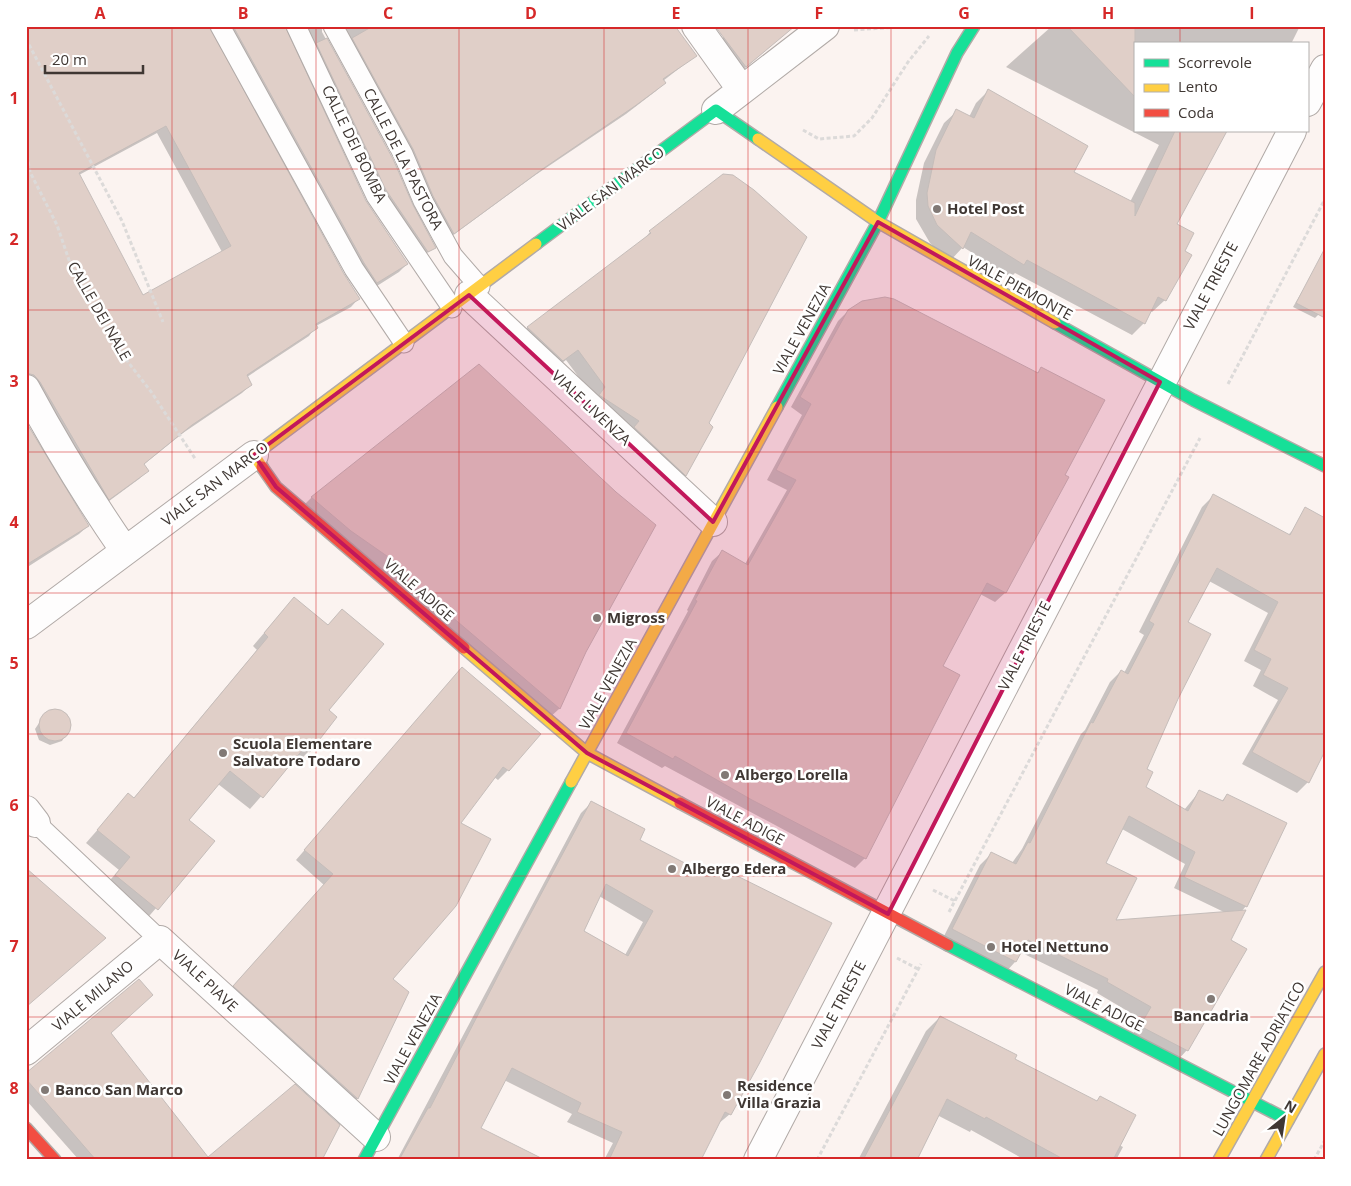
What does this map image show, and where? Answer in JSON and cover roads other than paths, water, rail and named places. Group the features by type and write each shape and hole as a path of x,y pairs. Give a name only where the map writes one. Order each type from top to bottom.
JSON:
{"street":[{"path":"696,26 741,89"},
{"path":"878,222 957,53 974,26"},
{"name":"VIALE SAN MARCO","path":"26,625 716,110 820,30"},
{"path":"1308,100 1325,69"},
{"name":"VIALE PIEMONTE","path":"716,110 878,222 953,267 1214,411 1325,466"},
{"name":"VIALE TRIESTE","path":"758,1160 888,914 1160,382 1291,132"},
{"name":"VIALE VENEZIA","path":"370,1148 878,222"},
{"name":"VIALE LIVENZA","path":"467,296 713,522"},
{"path":"26,389 84,490 125,551"},
{"name":"VIALE ADIGE","path":"254,455 276,486 587,753 888,914 1288,1120"},
{"name":"VIALE PIAVE","path":"160,940 370,1148"},
{"name":"VIALE MILANO","path":"26,1052 160,940"},
{"name":"LUNGOMARE ADRIATICO","path":"1219,1160 1251,1100 1325,972"},
{"path":"1266,1160 1325,1054"},
{"path":"26,1128 55,1160"}],"lane":[{"path":"220,26 349,260 404,343"},
{"name":"CALLE DEI BOMBA","path":"296,26 376,196 467,296"},
{"name":"CALLE DE LA PASTORA","path":"334,26 403,154 423,201 453,256 467,296"},
{"name":"VIALE PIAVE","path":"31,816 160,940"}],"place":[{"name":"Hotel Post","path":"937,209"},
{"name":"Migross","path":"597,618"},
{"name":"Scuola Elementare Salvatore Todaro","path":"223,753"},
{"name":"Albergo Lorella","path":"725,775"},
{"name":"Albergo Edera","path":"672,869"},
{"name":"Hotel Nettuno","path":"991,947"},
{"name":"Bancadria","path":"1211,999"},
{"name":"Banco San Marco","path":"45,1090"},
{"name":"Residence Villa Grazia","path":"727,1095"}]}
